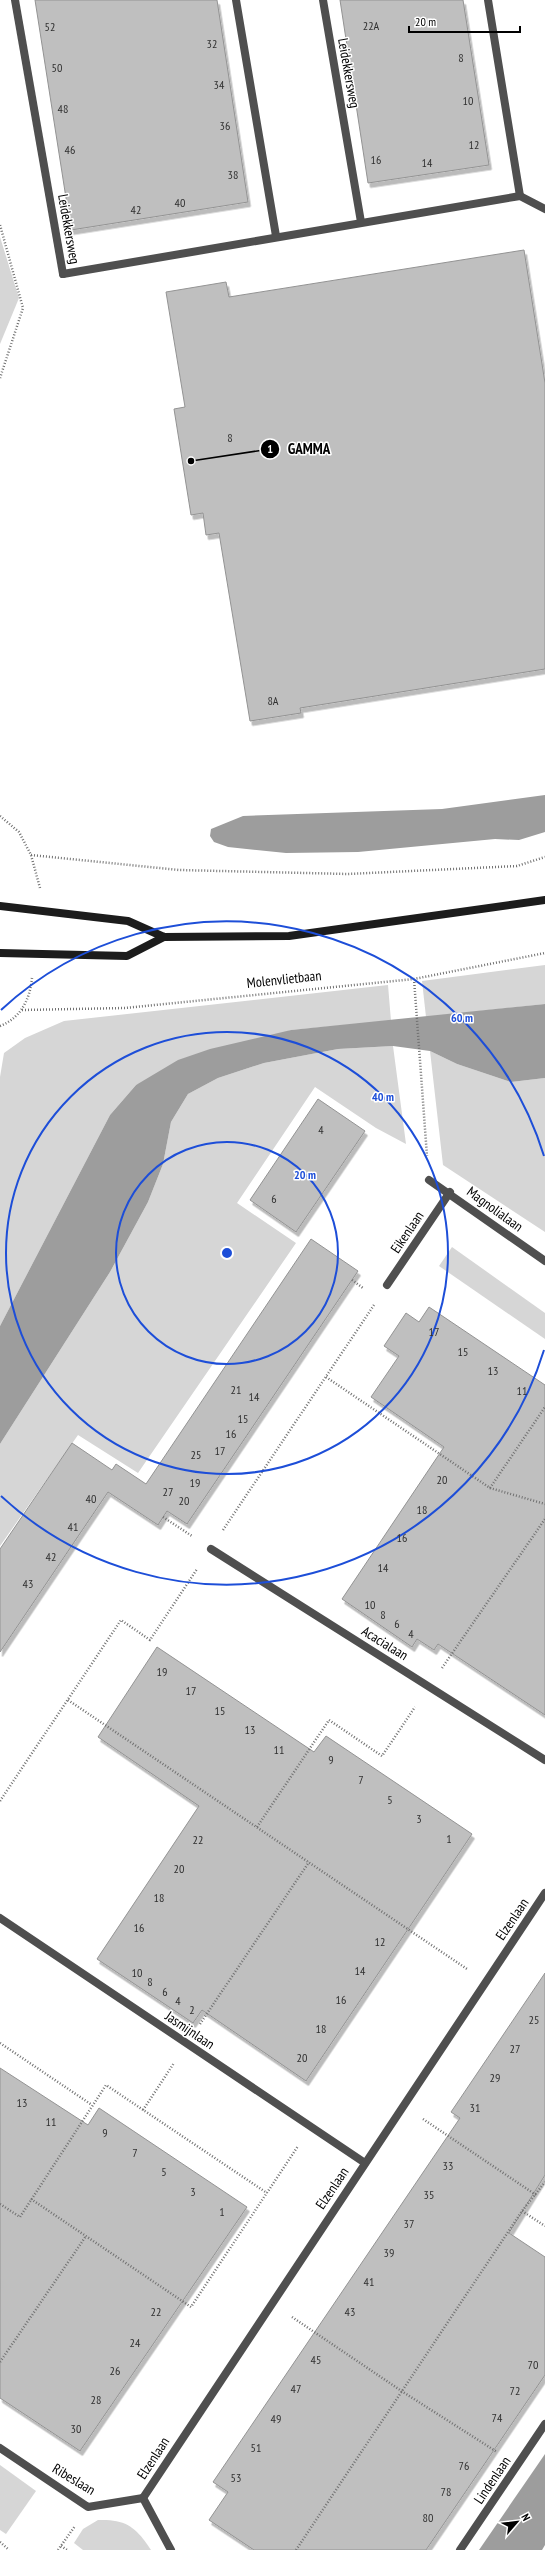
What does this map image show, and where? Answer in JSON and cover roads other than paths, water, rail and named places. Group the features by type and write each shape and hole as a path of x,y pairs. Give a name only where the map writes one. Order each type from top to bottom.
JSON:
{"main road":[{"path":"0,906 128,921 164,937 289,936 545,900"},
{"path":"0,953 127,956 164,937"}],"street":[{"name":"Leidekkersweg","path":"15,0 63,274 276,236 520,196"},
{"path":"236,0 276,236"},
{"name":"Leidekkersweg","path":"323,0 361,222"},
{"path":"488,0 520,196 545,209"},
{"name":"Magnolialaan","path":"429,1180 450,1192 545,1261"},
{"name":"Eikenlaan","path":"387,1285 450,1192"},
{"name":"Acacialaan","path":"211,1549 545,1760"},
{"name":"Elzenlaan","path":"143,2498 272,2302 545,1894"},
{"name":"Jasmijnlaan","path":"0,1918 365,2163"},
{"name":"Lindenlaan","path":"460,2550 545,2424"},
{"name":"Ribeslaan","path":"0,2448 88,2507 143,2498"},
{"path":"143,2498 171,2550"}],"place":[{"name":"GAMMA","path":"191,461"}]}
